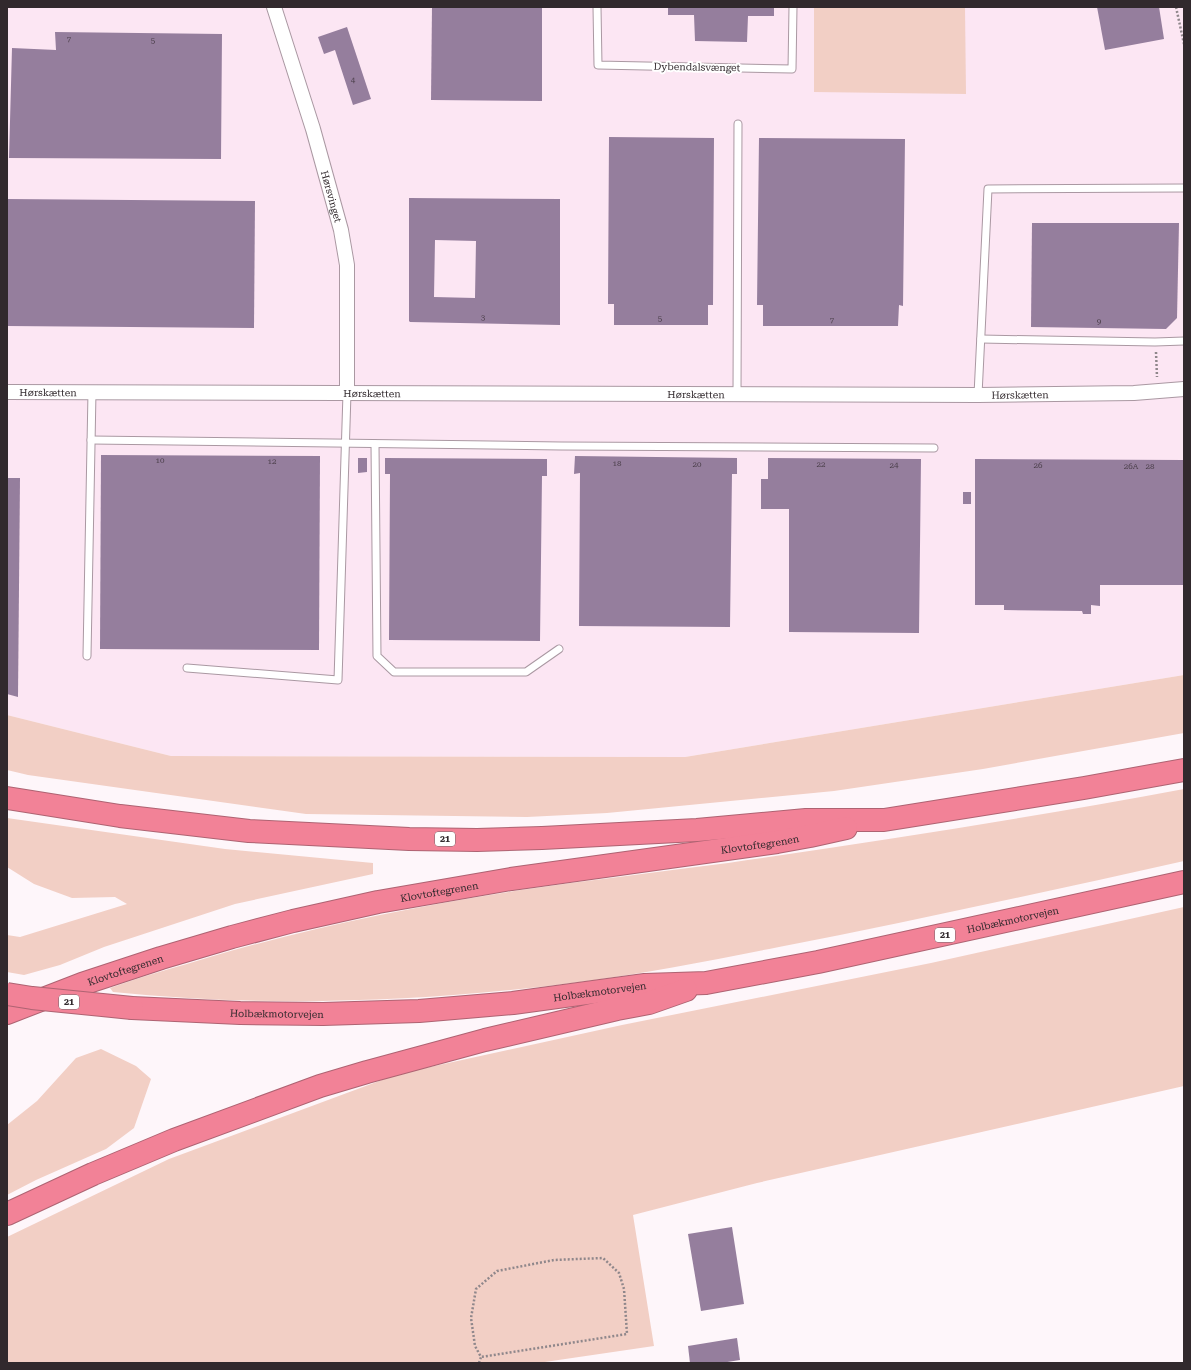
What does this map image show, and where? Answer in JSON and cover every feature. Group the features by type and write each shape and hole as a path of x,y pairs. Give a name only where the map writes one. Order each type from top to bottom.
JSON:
{"highway":[{"name":"21","path":"7,798 113,816 217,828 296,834 409,839 477,840 610,836 806,820 884,820 1084,788 1184,770"},
{"name":"Klovtoftegrenen","path":"7,1013 82,984 161,958 240,935 378,902 511,879 722,850 804,837 884,820"},
{"name":"Holbækmotorvejen","path":"7,994 132,1008 240,1013 323,1014 419,1011 513,1003 645,985 706,983 841,957 1184,882"},
{"path":"7,1214 87,1176 174,1140 320,1086 484,1040 603,1012 649,1003 706,983"}],"street":[{"name":"Hørsvinget","path":"274,7 313,129 341,230 347,265 347,394"},
{"name":"Hørskætten","path":"7,392 978,395 1134,393 1184,389"}],"lane":[{"name":"Dybendalsvænget","path":"598,7 598,65 792,68 793,7"},
{"name":"Hørskætten","path":"737,394 738,124"},
{"path":"978,395 988,189 1184,188"},
{"path":"981,338 1155,342 1184,341"},
{"path":"87,656 92,392"},
{"path":"187,668 338,680 347,394"},
{"path":"91,440 375,444 934,448"},
{"path":"375,444 377,656 394,672 526,672 559,649"}],"path":[{"path":"1176,7 1184,44"},
{"path":"1155,342 1158,392"},
{"path":"479,1363 481,1356 475,1346 471,1318 476,1289 497,1271 554,1260 603,1258 619,1273 624,1289 627,1334 481,1356"}],"shaded area":[{"path":"7,7 1184,7 1184,675 685,757 171,756 7,715"},
{"path":"814,7 965,7 966,94 814,92"},
{"path":"1184,675 1184,733 983,769 834,791 607,813 527,817 306,814 28,775 7,770 7,715 171,756 685,757"},
{"path":"1184,789 1184,861 1032,895 830,937 630,975 522,989 405,998 347,1000 230,1000 113,992 110,988 248,946 403,910 521,890 728,863 843,846 1014,819"},
{"path":"7,818 225,849 373,863 373,874 235,904 104,947 60,965 24,975 7,972 7,935 20,937 127,904 115,897 72,898 34,884 7,867"},
{"path":"1184,907 1184,1086 757,1183 633,1215 654,1346 538,1363 7,1363 7,1237 169,1159 398,1074 622,1025 931,963"},
{"path":"101,1049 136,1066 151,1079 134,1128 106,1149 36,1180 7,1195 7,1125 37,1101 76,1058"}],"building":[{"path":"432,7 542,7 542,101 431,100"},
{"path":"668,7 774,7 774,16 748,16 747,42 695,41 694,15 668,15"},
{"path":"1097,7 1159,7 1164,39 1105,50"},
{"path":"347,27 371,99 353,105 335,50 324,54 318,37"},
{"path":"55,32 222,34 221,159 9,158 12,48 56,50"},
{"path":"609,137 714,138 713,305 708,305 708,325 614,325 614,304 608,304"},
{"path":"759,138 905,139 903,306 899,305 898,326 763,326 763,305 757,305"},
{"path":"409,198 560,199 560,325 409,321","holes":["435,240 476,241 475,298 434,297"]},
{"path":"7,199 255,201 254,328 7,326"},
{"path":"1032,223 1179,223 1177,318 1166,329 1031,327"},
{"path":"101,455 320,456 319,650 100,649"},
{"path":"575,456 737,458 737,474 732,474 730,627 579,626 580,473 574,474"},
{"path":"358,458 367,458 367,472 358,473"},
{"path":"385,458 547,459 547,476 542,476 540,641 389,640 390,474 385,474"},
{"path":"768,458 921,459 919,633 789,632 789,509 761,509 761,479 768,479"},
{"path":"975,459 1184,460 1184,585 1100,585 1100,606 1091,605 1091,614 1083,614 1082,611 1004,610 1004,605 975,605"},
{"path":"7,478 20,478 18,697 7,694"},
{"path":"963,492 971,492 971,504 963,504"},
{"path":"732,1227 744,1304 701,1311 688,1234"},
{"path":"737,1338 740,1360 721,1363 690,1363 688,1346"}]}
